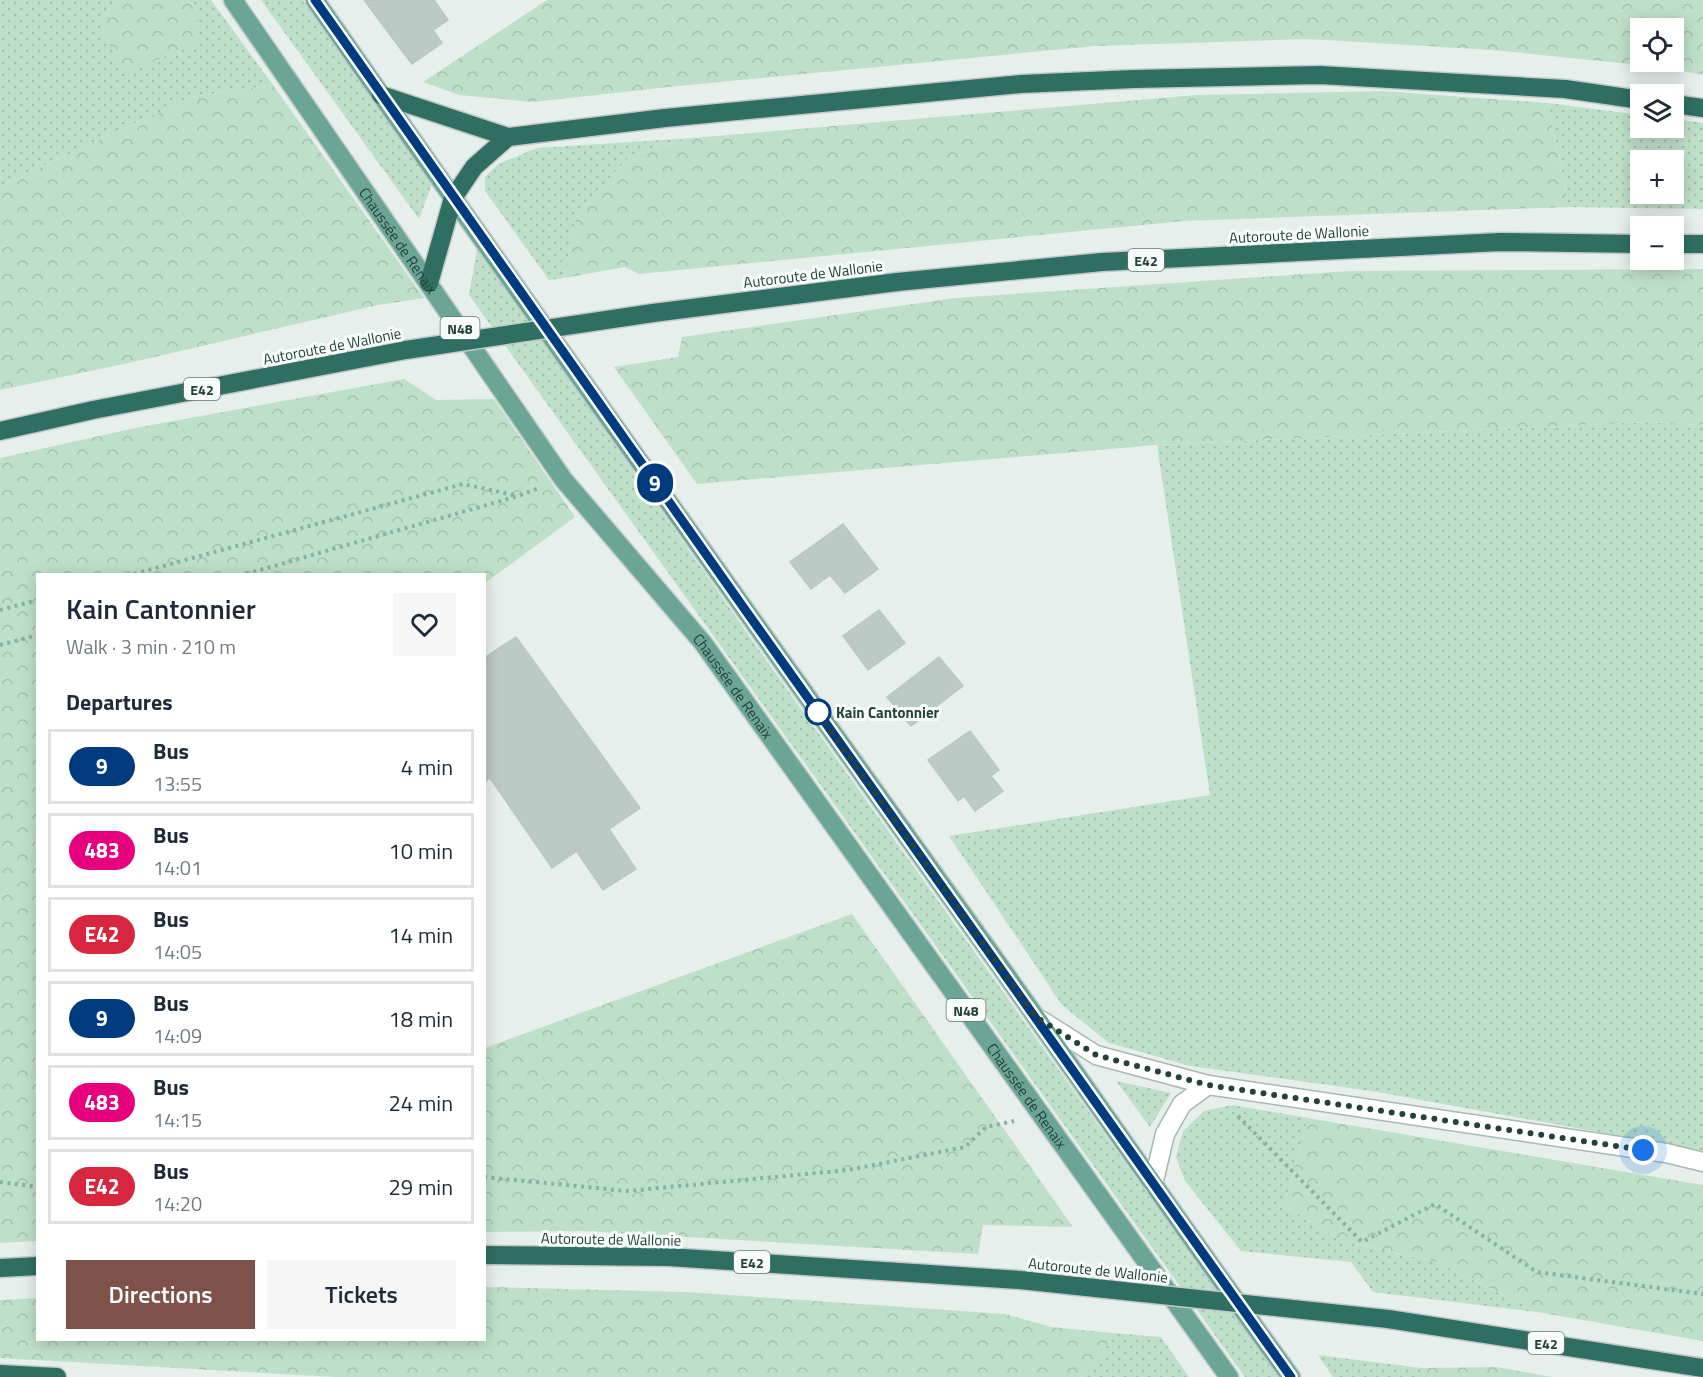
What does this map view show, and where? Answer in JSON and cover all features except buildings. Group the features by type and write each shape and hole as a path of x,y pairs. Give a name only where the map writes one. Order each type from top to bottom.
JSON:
{"highway":[{"path":"381,95 508,137 665,118 1021,84 1134,79 1320,75 1565,89 1630,98"},
{"path":"1684,105 1703,108"},
{"path":"429,283 453,198 474,167 508,137"},
{"name":"Autoroute de Wallonie","path":"0,431 93,410 406,350 653,313 897,282 1102,262 1500,242 1630,244"},
{"path":"1684,244 1703,244"},
{"name":"Autoroute de Wallonie","path":"486,1255 668,1257 1020,1280 1388,1319 1703,1368"},
{"path":"0,1268 36,1266"},
{"path":"0,1374 57,1377"}],"main road":[{"name":"Chaussée de Renaix","path":"233,0 563,478 703,643 1229,1377"},
{"path":"315,0 453,198 1291,1377"}],"street":[{"path":"1036,1017 1096,1055 1208,1085 1666,1153 1703,1162"},
{"path":"1153,1185 1165,1134 1182,1104 1208,1085"}],"path":[{"path":"249,573 518,496 563,478"},
{"path":"138,573 463,484 518,496"},
{"path":"0,610 36,601"},
{"path":"0,645 36,636"},
{"path":"1208,1085 1362,1242 1435,1204 1537,1272 1703,1293"},
{"path":"486,1177 627,1191 848,1170 965,1148 986,1127 1041,1116"},
{"path":"0,1182 36,1187"}],"green space":[{"path":"0,0 116,0 98,21 199,10 187,0 211,0 273,85 192,97 0,186"},
{"path":"116,0 187,0 199,10 197,43 124,74 98,21"},
{"path":"261,0 303,0 432,184 419,219"},
{"path":"547,0 1703,0 1703,75 1684,71 1684,18 1630,18 1630,64 1493,50 1308,39 1095,46 533,102 459,95 423,82"},
{"path":"273,85 424,298 378,305 133,362 0,390 0,186 192,97"},
{"path":"1383,91 1548,103 1569,207 1184,221 639,274 625,267 564,278 577,213 630,156 693,138 1197,95"},
{"path":"1548,103 1630,114 1630,138 1684,138 1684,120 1703,123 1703,209 1569,207"},
{"path":"693,138 630,156 577,213 564,278 549,280 485,191 485,177 498,164 537,148"},
{"path":"477,249 764,657 1278,1377 1245,1377 469,295"},
{"path":"1703,269 1703,425 1644,422 1157,445 697,484 614,367 678,357 682,337 955,298 1349,271"},
{"path":"404,379 436,400 494,399 575,517 486,582 486,573 36,573 36,1241 0,1243 0,458 135,428"},
{"path":"1644,422 1703,425 1703,1151 1372,1091 1190,1066 1109,1043 1062,1005 949,836 1210,795 1157,445"},
{"path":"852,914 1073,1227 983,1225 978,1254 584,1231 486,1232 486,1048"},
{"path":"1116,1081 1171,1093 1150,1127"},
{"path":"1232,1105 1308,1118 1284,1205 1341,1241 1437,1262 1537,1312 1373,1292 1351,1262 1241,1251 1185,1181 1176,1157 1183,1131 1204,1111"},
{"path":"1308,1118 1703,1185 1703,1341 1537,1312 1437,1262 1341,1241 1284,1205"},
{"path":"486,1287 686,1292 1005,1314 1051,1327 1113,1333 1103,1353 1080,1377 335,1377 0,1358 0,1300 36,1298 36,1341 486,1341"},
{"path":"1113,1333 1161,1337 1189,1377 1080,1377 1103,1353"},
{"path":"1318,1355 1421,1368 1425,1377 1333,1377"},
{"path":"1496,1367 1552,1377 1425,1377 1421,1368"}],"bus line":[{"name":"9","path":"315,0 1291,1377"}],"place":[{"name":"Kain Cantonnier","path":"818,712"}],"route":[{"path":"818,712 815,709 1036,1017 1096,1055 1208,1085 1643,1150"}]}
